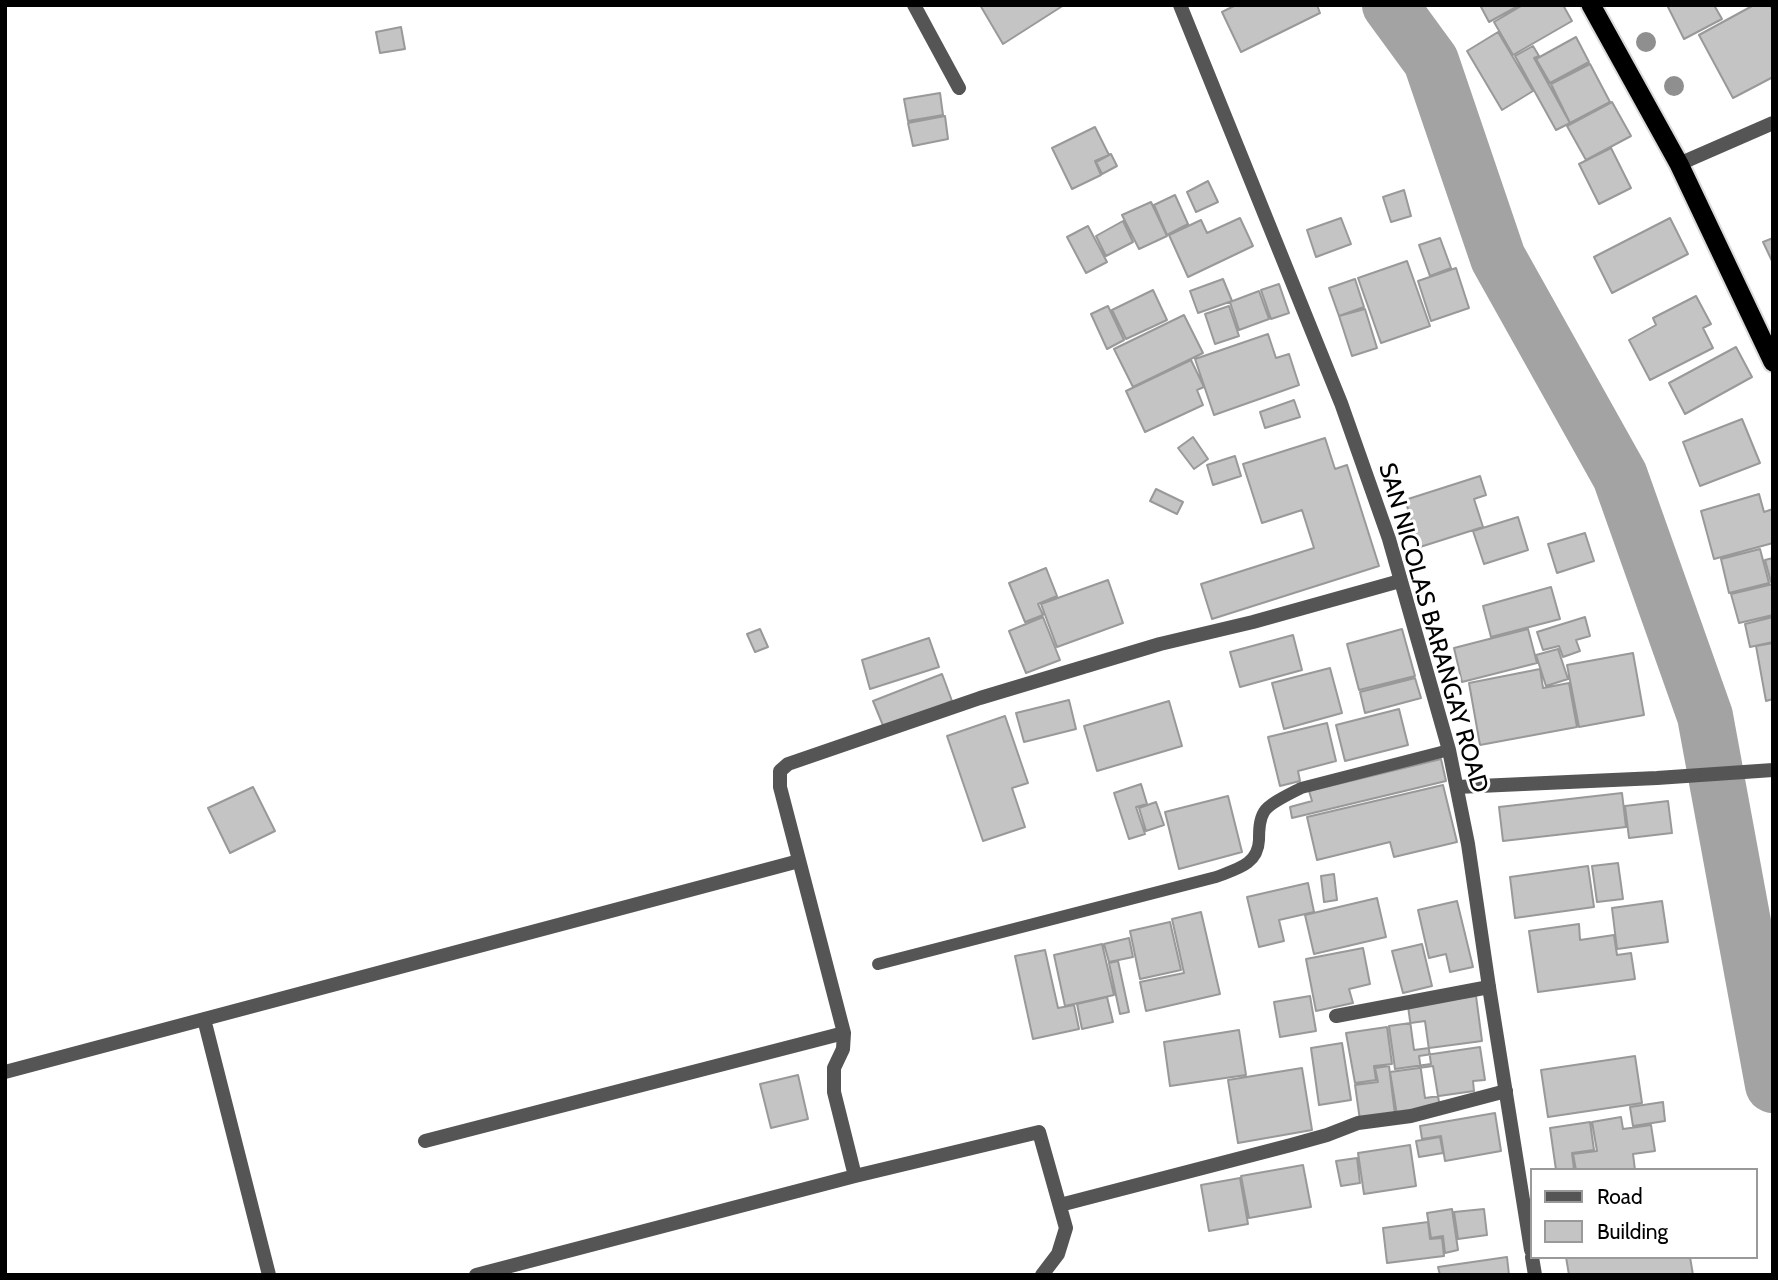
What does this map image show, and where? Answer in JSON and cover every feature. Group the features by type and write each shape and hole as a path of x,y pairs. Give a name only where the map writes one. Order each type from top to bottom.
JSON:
{"highway":[{"path":"1591,5 1679,164 1773,362"}],"street":[{"path":"914,5 959,88"},
{"name":"SAN NICOLAS BARANGAY ROAD","path":"1180,5 1341,403 1389,539 1449,751 1468,844 1530,1244"},
{"path":"1679,164 1773,123"},
{"path":"855,1176 834,1092 834,1068 843,1049 844,1033 780,787 780,771 788,764 980,698 1160,643 1253,622 1400,582"},
{"path":"1457,787 1773,770"},
{"path":"5,1072 799,861"},
{"path":"1336,1016 1489,987"},
{"path":"204,1019 269,1275"},
{"path":"425,1141 844,1033"},
{"path":"1060,1205 1291,1145 1358,1123 1411,1116 1506,1091"},
{"path":"476,1275 855,1176 1040,1132 1066,1228 1059,1254 1042,1275"}],"lane":[{"path":"878,964 1216,877 1252,860 1258,849 1259,829 1264,811 1301,788 1449,751"}],"building":[{"path":"980,5 1064,5 1003,44"},
{"path":"1236,5 1317,5 1320,13 1241,52 1222,12"},
{"path":"1480,5 1520,5 1489,22"},
{"path":"1523,5 1563,5 1572,21 1513,55 1494,22"},
{"path":"1667,5 1714,5 1722,19 1684,39"},
{"path":"1754,5 1770,5 1773,11 1773,77 1733,98 1699,35"},
{"path":"401,27 405,49 380,53 376,32"},
{"path":"1498,32 1533,91 1502,110 1467,51"},
{"path":"1576,37 1589,62 1550,83 1536,59"},
{"path":"1533,46 1539,56 1534,58 1570,123 1556,130 1515,56"},
{"path":"1590,64 1610,102 1570,123 1551,84"},
{"path":"940,93 943,115 908,121 904,99"},
{"path":"1612,102 1631,136 1586,160 1567,126"},
{"path":"945,116 948,139 913,146 908,123"},
{"path":"1095,127 1109,155 1095,161 1101,175 1072,189 1052,148"},
{"path":"1611,148 1631,188 1599,204 1579,164"},
{"path":"1111,154 1117,166 1102,174 1096,162"},
{"path":"1208,181 1218,202 1196,212 1187,192"},
{"path":"1404,190 1411,216 1391,222 1383,197"},
{"path":"1175,195 1188,224 1167,235 1154,205"},
{"path":"1151,202 1167,236 1139,249 1122,215"},
{"path":"1240,218 1253,246 1188,277 1169,235 1201,220 1207,233"},
{"path":"1341,218 1351,244 1316,257 1307,230"},
{"path":"1670,218 1688,254 1612,293 1594,257"},
{"path":"1123,221 1133,242 1106,256 1096,236"},
{"path":"1088,226 1107,262 1086,273 1067,237"},
{"path":"1440,238 1451,268 1430,276 1419,245"},
{"path":"1773,238 1773,263 1763,242"},
{"path":"1407,261 1430,326 1381,343 1358,278"},
{"path":"1456,268 1469,308 1431,321 1418,281"},
{"path":"1223,279 1232,301 1198,313 1190,291"},
{"path":"1355,279 1364,307 1339,316 1329,288"},
{"path":"1279,284 1289,313 1271,319 1261,290"},
{"path":"1153,290 1167,320 1126,339 1112,310"},
{"path":"1259,291 1269,319 1239,330 1230,302"},
{"path":"1696,296 1711,324 1703,328 1713,348 1650,380 1629,340 1656,325 1653,318"},
{"path":"1108,306 1124,340 1107,349 1091,314"},
{"path":"1229,306 1239,336 1215,344 1205,314"},
{"path":"1365,309 1377,348 1352,356 1339,316"},
{"path":"1184,315 1203,353 1133,387 1114,349"},
{"path":"1268,334 1276,358 1289,354 1299,385 1214,415 1195,359"},
{"path":"1736,347 1752,377 1685,414 1669,383"},
{"path":"1191,360 1204,387 1197,390 1203,405 1145,432 1126,391"},
{"path":"1294,400 1300,417 1265,428 1260,412"},
{"path":"1742,419 1760,463 1700,486 1683,442"},
{"path":"1193,437 1208,459 1194,469 1178,448"},
{"path":"1325,438 1335,469 1347,465 1379,566 1212,619 1201,584 1314,548 1302,510 1262,523 1243,464"},
{"path":"1235,456 1241,476 1213,485 1207,465"},
{"path":"1480,476 1486,495 1474,499 1483,527 1420,547 1405,500"},
{"path":"1156,489 1183,502 1177,514 1150,501"},
{"path":"1759,494 1764,512 1773,509 1773,543 1714,559 1701,511"},
{"path":"1518,517 1528,550 1484,564 1473,531"},
{"path":"1585,533 1594,561 1557,573 1548,544"},
{"path":"1760,549 1769,583 1729,593 1721,559"},
{"path":"1773,558 1773,582 1771,582 1765,560"},
{"path":"1046,568 1057,596 1038,604 1043,615 1025,622 1009,583"},
{"path":"1108,580 1123,623 1057,647 1041,604"},
{"path":"1773,584 1773,615 1739,623 1731,594"},
{"path":"1551,587 1560,619 1491,637 1483,606"},
{"path":"1043,617 1060,660 1026,673 1009,631"},
{"path":"1585,617 1590,636 1576,640 1580,651 1563,657 1559,646 1543,650 1537,632"},
{"path":"1773,617 1773,642 1750,647 1745,624"},
{"path":"760,629 768,647 755,652 747,634"},
{"path":"1402,629 1415,676 1359,690 1347,644"},
{"path":"1528,629 1537,663 1462,682 1454,648"},
{"path":"1293,635 1302,670 1240,687 1230,652"},
{"path":"929,638 939,667 870,689 862,660"},
{"path":"1773,643 1773,699 1766,701 1756,646"},
{"path":"1558,649 1568,679 1546,686 1536,655"},
{"path":"1633,653 1644,715 1579,727 1567,665"},
{"path":"1330,668 1342,713 1284,729 1272,683"},
{"path":"1540,669 1543,688 1569,683 1577,727 1480,745 1469,683"},
{"path":"942,674 952,701 884,728 873,701"},
{"path":"1415,678 1421,698 1365,713 1360,692"},
{"path":"1069,700 1076,729 1024,742 1016,713"},
{"path":"1169,701 1182,746 1097,771 1084,726"},
{"path":"1399,709 1408,745 1345,761 1336,725"},
{"path":"1005,716 1028,783 1012,788 1025,827 983,841 947,736"},
{"path":"1327,723 1336,761 1298,771 1300,781 1280,786 1268,737"},
{"path":"1441,759 1446,781 1292,818 1290,807 1312,801 1309,791"},
{"path":"1141,784 1147,804 1136,807 1145,834 1129,839 1114,793"},
{"path":"1443,785 1457,842 1394,857 1390,842 1317,860 1307,817"},
{"path":"253,787 275,831 230,853 208,808"},
{"path":"1622,793 1626,827 1503,841 1499,807"},
{"path":"1228,796 1242,852 1179,869 1165,812"},
{"path":"1668,801 1672,833 1629,838 1625,806"},
{"path":"1156,802 1164,825 1146,831 1139,808"},
{"path":"1618,863 1623,899 1597,902 1592,866"},
{"path":"1588,866 1594,907 1515,918 1510,877"},
{"path":"1334,874 1337,900 1324,902 1321,876"},
{"path":"1308,883 1314,912 1279,920 1284,941 1259,947 1247,897"},
{"path":"1377,898 1386,937 1314,954 1305,915"},
{"path":"1457,901 1473,967 1450,972 1446,954 1429,958 1418,910"},
{"path":"1662,901 1668,942 1617,949 1612,908"},
{"path":"1201,912 1220,994 1146,1011 1140,982 1184,973 1172,919"},
{"path":"1170,922 1181,970 1140,979 1130,931"},
{"path":"1579,924 1580,940 1614,935 1617,955 1631,953 1635,979 1538,992 1529,931"},
{"path":"1129,938 1133,957 1109,962 1104,944"},
{"path":"1102,944 1114,995 1065,1006 1054,955"},
{"path":"1422,944 1432,986 1403,993 1392,951"},
{"path":"1363,948 1370,984 1349,989 1353,1003 1316,1011 1306,959"},
{"path":"1045,950 1058,1008 1074,1005 1079,1029 1033,1039 1015,956"},
{"path":"1118,961 1129,1012 1120,1014 1109,963"},
{"path":"1310,996 1316,1031 1280,1037 1274,1002"},
{"path":"1476,996 1482,1041 1414,1050 1408,1006"},
{"path":"1107,997 1113,1022 1082,1029 1077,1004"},
{"path":"1425,1021 1431,1064 1395,1069 1389,1026"},
{"path":"1387,1027 1392,1064 1374,1066 1376,1080 1355,1083 1346,1033"},
{"path":"1239,1030 1246,1075 1170,1086 1164,1042"},
{"path":"1342,1043 1351,1100 1319,1105 1311,1048"},
{"path":"1480,1047 1485,1080 1473,1081 1474,1091 1425,1098 1419,1056"},
{"path":"1635,1056 1642,1103 1548,1117 1541,1070"},
{"path":"1389,1066 1395,1115 1360,1120 1355,1085 1378,1082 1375,1068"},
{"path":"1433,1066 1440,1108 1397,1115 1390,1072"},
{"path":"1302,1068 1312,1130 1238,1143 1228,1080"},
{"path":"798,1075 808,1119 771,1128 760,1084"},
{"path":"1663,1102 1665,1121 1633,1126 1630,1107"},
{"path":"1495,1113 1501,1151 1445,1161 1441,1136 1422,1139 1420,1126"},
{"path":"1621,1117 1623,1129 1651,1125 1655,1151 1633,1154 1635,1168 1576,1168 1573,1154 1597,1151 1592,1122"},
{"path":"1590,1122 1594,1150 1572,1153 1574,1168 1556,1168 1550,1128"},
{"path":"1440,1137 1443,1153 1419,1157 1416,1141"},
{"path":"1410,1145 1416,1186 1364,1194 1358,1153"},
{"path":"1357,1158 1360,1183 1341,1186 1336,1161"},
{"path":"1303,1165 1311,1207 1249,1218 1241,1176"},
{"path":"1240,1178 1248,1224 1209,1231 1201,1185"},
{"path":"1452,1209 1458,1250 1445,1253 1443,1236 1431,1238 1427,1213"},
{"path":"1484,1209 1487,1235 1458,1239 1454,1212"},
{"path":"1428,1222 1430,1239 1442,1238 1444,1256 1387,1263 1383,1228"},
{"path":"1507,1257 1509,1275 1440,1275 1438,1267"},
{"path":"1566,1259 1690,1259 1693,1275 1569,1275"}],"waterway":[{"path":"1390,5 1431,61 1498,258 1620,476 1705,716 1773,1085"}]}
